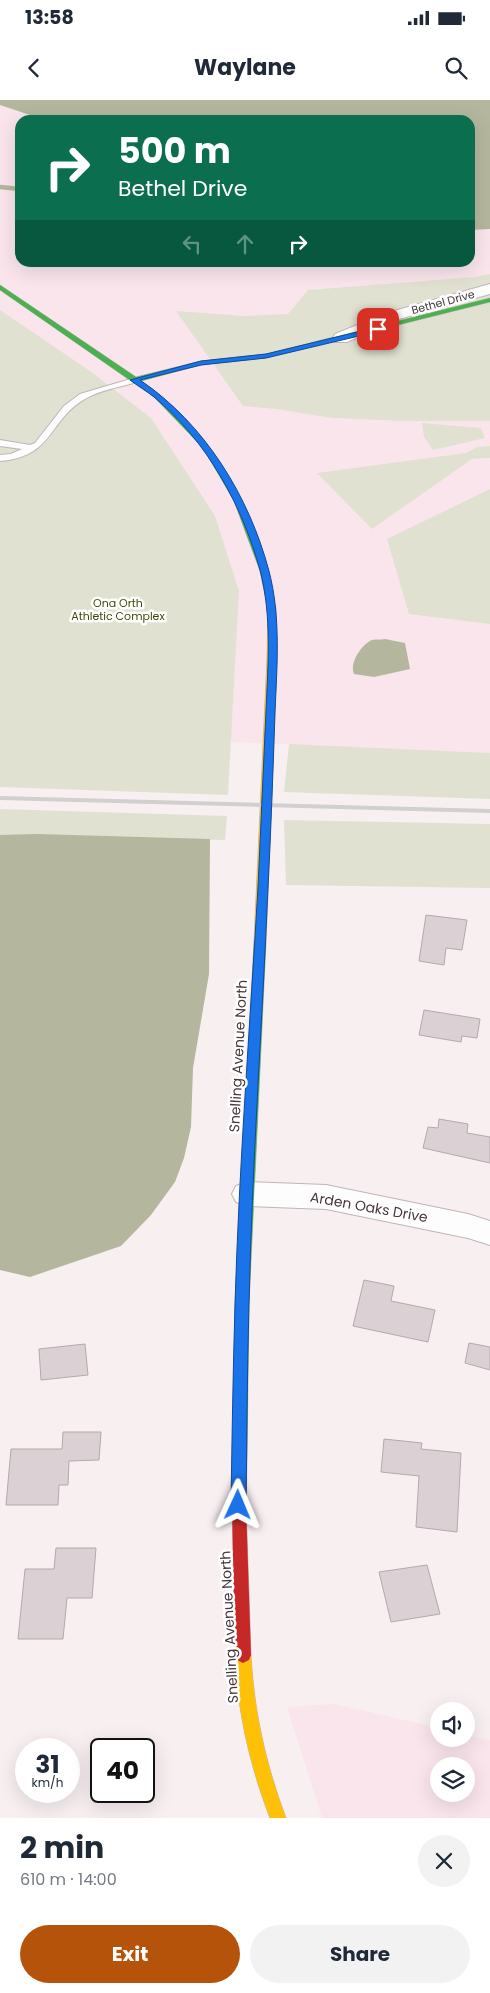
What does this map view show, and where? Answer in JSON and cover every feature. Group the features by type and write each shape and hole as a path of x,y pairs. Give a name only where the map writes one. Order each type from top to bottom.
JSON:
{"street":[{"name":"Snelling Avenue North","path":"0,286 157,395 184,421 206,447 238,501 264,571 272,609 267,810 242,1303 238,1505 244,1692 267,1790 278,1818"},
{"name":"Bethel Drive","path":"341,338 393,316 490,290"},
{"name":"Bethel Drive","path":"134,380 201,363 266,356 490,300"},
{"name":"Arden Oaks Drive","path":"247,1194 326,1197 442,1220 490,1233"},
{"name":"Snelling Avenue North","path":"267,1790 268,1818"}],"lane":[{"path":"0,458 13,457 38,445 67,408 82,396 134,380"},
{"path":"0,443 31,448"}],"shaded area":[{"path":"0,100 490,100 490,753 0,732"},
{"path":"0,100 490,100 490,229 475,230 475,115 30,115 0,105"},
{"path":"385,639 405,643 410,669 374,677 354,674 353,665 355,659 364,645 372,640"},
{"path":"37,834 210,839 209,974 193,1068 191,1127 184,1158 175,1182 151,1215 121,1246 30,1277 0,1270 0,835"},
{"path":"335,1704 430,1726 430,1747 475,1747 475,1737 490,1740 490,1818 322,1818 287,1707"}],"green space":[{"path":"490,274 490,421 404,421 332,418 277,409 243,406 176,311 244,316 288,314 308,290 475,277"},
{"name":"Ona Orth Athletic Complex","path":"0,310 90,371 151,418 215,516 239,591 228,795 0,787"},
{"path":"422,423 481,428 485,438 433,450 424,437"},
{"path":"490,446 490,458 472,459 372,529 317,473 466,453 477,447"},
{"path":"490,489 490,624 409,614 387,539"},
{"path":"289,744 490,753 490,799 284,792"},
{"path":"0,809 227,816 225,840 0,835"},
{"path":"284,820 490,824 490,888 286,885"}],"building":[{"path":"426,915 467,920 462,950 446,948 444,965 419,961"},
{"path":"424,1010 480,1019 477,1038 462,1036 461,1042 419,1035"},
{"path":"439,1119 468,1124 467,1133 490,1137 490,1163 423,1148 428,1127 438,1128"},
{"path":"364,1280 394,1286 391,1301 435,1310 428,1342 353,1326"},
{"path":"469,1343 490,1347 490,1370 465,1363"},
{"path":"85,1344 88,1375 41,1380 39,1349"},
{"path":"63,1432 101,1432 99,1460 69,1461 68,1485 59,1485 58,1505 6,1505 11,1449 62,1449"},
{"path":"384,1439 422,1443 421,1449 461,1453 457,1532 416,1527 419,1476 381,1472"},
{"path":"56,1548 96,1548 92,1598 67,1598 63,1639 18,1639 25,1569 54,1569"},
{"path":"427,1565 440,1614 391,1622 379,1572"}],"waterway":[{"path":"0,187 15,188"}],"railway":[{"path":"0,798 490,811"}],"traffic: fast":[{"path":"0,287 157,395 206,447 238,501 264,571 270,600"},
{"path":"134,380 201,363 266,356 490,300"},
{"path":"240,1456 242,1303 260,942"}],"traffic: slow":[{"path":"260,942 272,659 272,609 270,600"},
{"path":"243,1655 246,1697 253,1738 278,1818"}],"traffic: jam":[{"path":"240,1456 239,1505 243,1655"}],"route":[{"path":"238,1505 242,1303 267,810 272,609 264,571 252,536 238,501 222,472 206,447 184,421 157,395 134,380 201,363 266,356 378,329"}]}
